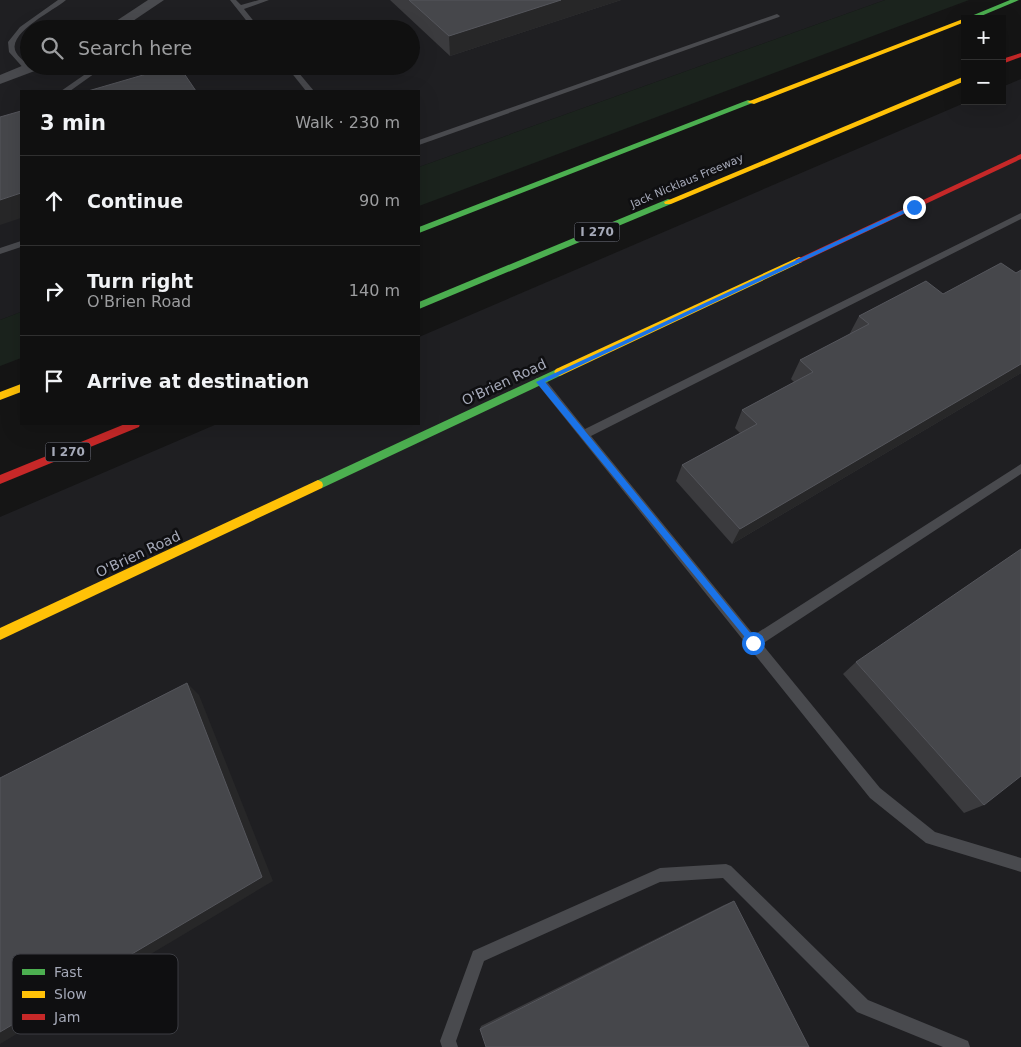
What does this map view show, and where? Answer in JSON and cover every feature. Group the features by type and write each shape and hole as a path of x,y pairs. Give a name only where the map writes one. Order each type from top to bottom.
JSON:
{"main road":[{"path":"977,15 1016,0"},
{"path":"420,230 961,21"},
{"path":"1006,61 1021,55"},
{"name":"Jack Nicklaus Freeway","path":"420,306 961,80"},
{"name":"O'Brien Road","path":"0,634 1021,157"},
{"path":"0,396 20,388"},
{"name":"I 270","path":"0,480 133,425"}],"street":[{"path":"125,20 157,0"},
{"path":"0,80 20,72"}],"lane":[{"path":"36,20 63,0"},
{"path":"233,0 250,20"},
{"path":"240,8 266,0"},
{"path":"420,143 777,16"},
{"path":"20,32 13,37 11,46 12,51 20,58"},
{"path":"66,90 89,75"},
{"path":"297,75 309,90"},
{"path":"584,436 1021,216"},
{"path":"0,251 20,244"},
{"path":"540,382 875,793 931,838 1021,865"},
{"path":"753,643 1021,468"},
{"path":"450,1047 448,1041 478,956 660,876 726,871 862,1006 962,1047"}],"shaded area":[{"path":"0,0 885,0 420,167 420,90 20,90 20,312 0,320"},
{"path":"885,0 969,0 420,206 420,167"},
{"path":"1021,79 1021,1047 0,1047 0,517 215,425 420,425 420,337 961,104 1006,105 1006,85"},
{"path":"20,312 20,358 0,366 0,320"}],"building":[{"path":"409,0 561,0 449,36"},
{"path":"143,75 185,75 195,90 91,90"},
{"path":"20,111 20,193 0,200 0,117"},
{"path":"1001,263 1016,273 1021,270 1021,364 740,529 682,465 757,424 742,410 813,372 800,360 869,324 859,316 926,281 943,294"},
{"path":"1021,549 1021,776 984,805 856,662"},
{"path":"187,683 262,877 132,954 12,954 12,1025 0,1032 0,778"},
{"path":"734,901 809,1047 486,1047 480,1029"}],"traffic: fast":[{"path":"977,15 1016,0"},
{"path":"420,230 751,102"},
{"path":"420,306 668,202"},
{"path":"318,485 559,372"}],"traffic: slow":[{"path":"751,102 961,22"},
{"path":"668,202 961,80"},
{"path":"559,372 799,260"},
{"path":"0,396 20,388"},
{"path":"0,634 318,485"}],"traffic: jam":[{"path":"1006,61 1021,55"},
{"path":"799,260 1021,156"},
{"path":"0,480 133,425"}],"route":[{"path":"753,643 540,382 914,207"}]}
